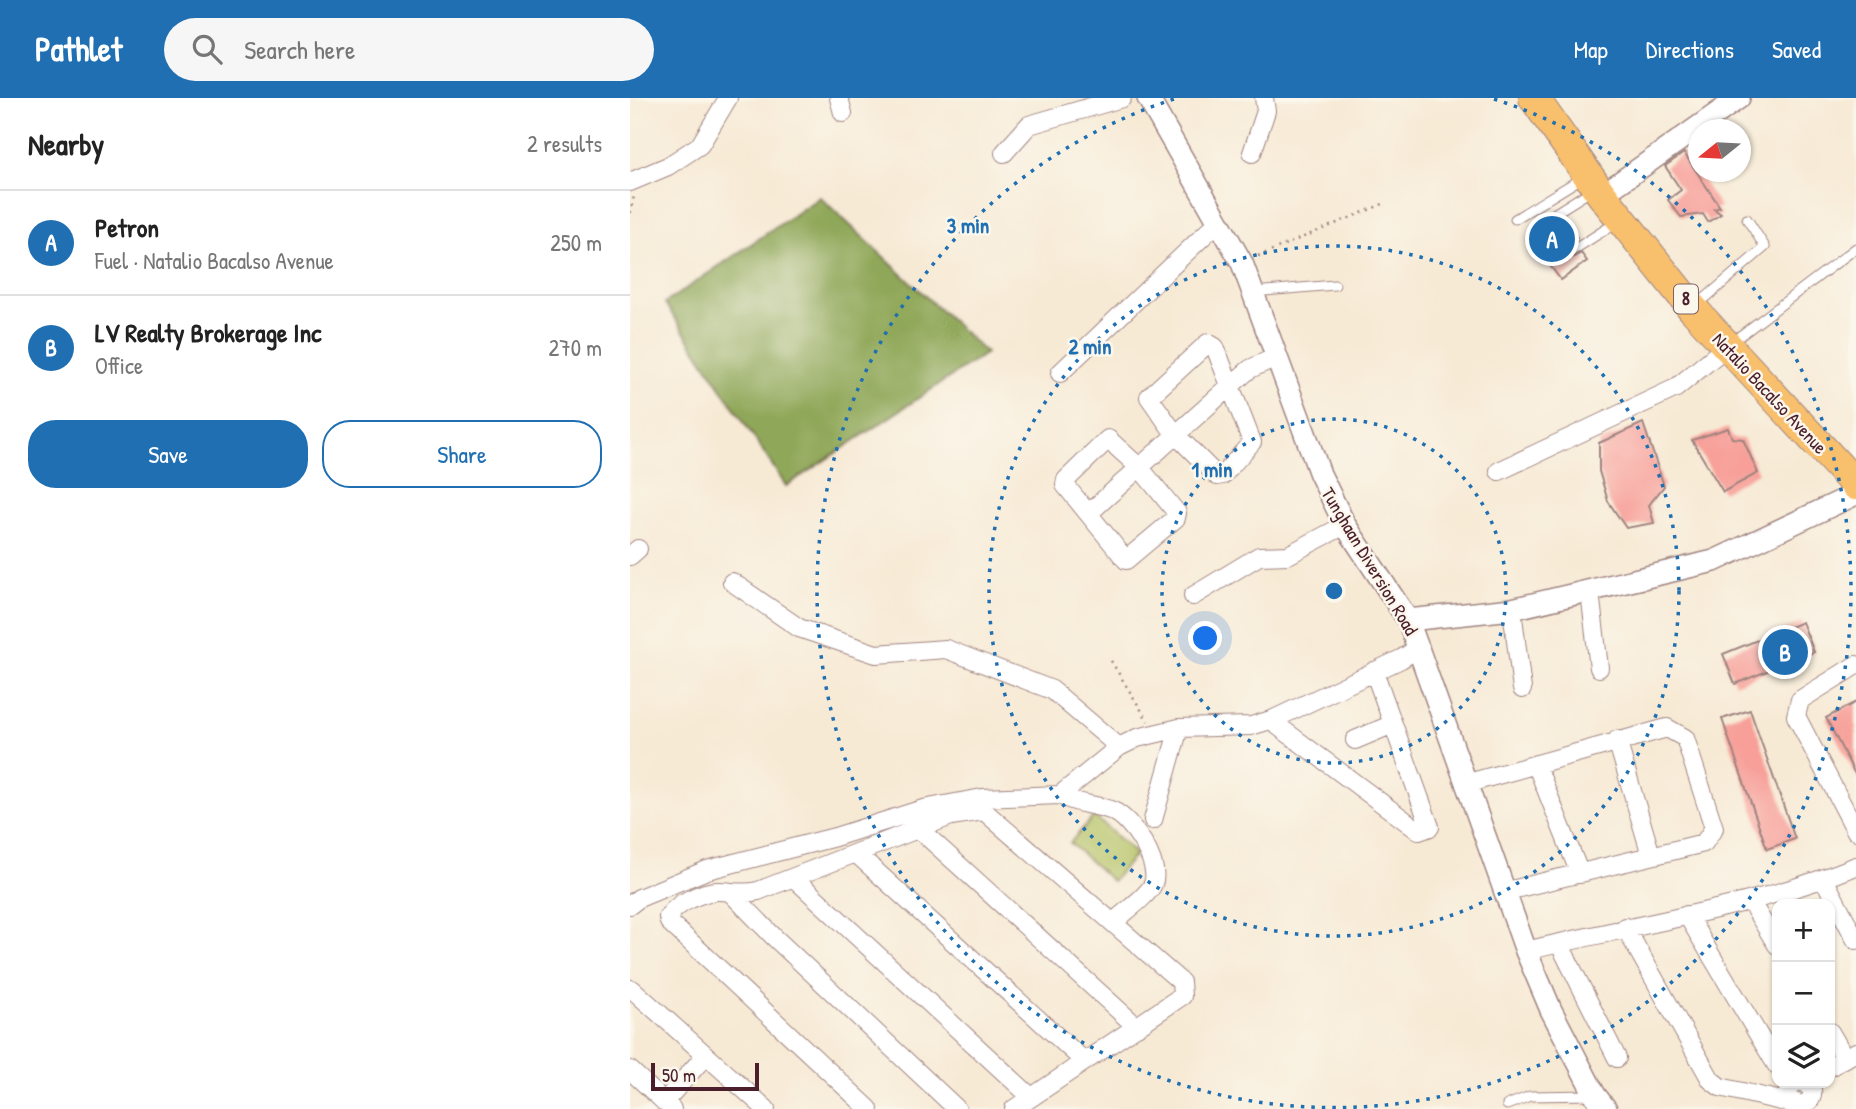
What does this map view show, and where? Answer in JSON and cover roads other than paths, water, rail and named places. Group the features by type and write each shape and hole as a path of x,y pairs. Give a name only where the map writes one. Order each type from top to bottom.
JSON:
{"highway":[{"name":"Natalio Bacalso Avenue","path":"1542,104 1621,219 1693,309 1856,485"}],"street":[{"path":"630,182 668,166 700,145 728,98"},
{"path":"1004,153 1029,125 1122,98"},
{"name":"Tunghaan Diversion Road","path":"1148,98 1242,263 1320,474 1345,525 1408,620 1420,647 1465,784 1507,891 1525,951 1551,1010 1601,1102"},
{"path":"1252,152 1266,111 1264,98"},
{"path":"1596,185 1739,98"},
{"path":"1060,373 1218,222"},
{"path":"1208,343 1216,346 1252,442 1223,475 1214,475 1175,434 1149,397 1208,343"},
{"path":"1499,471 1676,388 1727,346"},
{"path":"1089,513 1250,369 1276,357"},
{"path":"1108,439 1140,468 1176,510 1177,516 1130,559 1124,559 1065,483 1108,439"},
{"path":"1408,620 1512,609 1714,561 1856,494"},
{"path":"1193,596 1259,556 1288,555 1345,525"},
{"path":"732,582 799,628 863,650 876,654 946,649 1052,690 1119,747"},
{"path":"1590,592 1600,668"},
{"path":"1512,609 1522,689"},
{"path":"630,905 650,893 707,870 835,837 923,809 982,798 1060,795 1119,747 1155,733 1179,728 1251,726 1274,719 1420,647"},
{"path":"1856,665 1800,700 1796,708 1796,716 1856,831"},
{"path":"1274,719 1278,726 1419,831 1430,827 1374,671"},
{"path":"1355,740 1393,724"},
{"path":"1153,820 1179,728"},
{"path":"1465,784 1667,728 1685,738 1714,828 1704,843 1507,891"},
{"path":"1617,740 1651,855"},
{"path":"1536,764 1580,874"},
{"path":"1060,795 1070,802 1114,811 1135,827 1155,871 1152,886 1114,922"},
{"path":"869,1109 669,922 670,913 686,902 714,891 746,894 858,855 951,816 984,811 1114,922 1181,982 1183,989 1182,996 1014,1109"},
{"path":"919,829 1137,1027"},
{"path":"858,855 1084,1061"},
{"path":"1525,951 1750,901 1824,880 1856,866"},
{"path":"794,877 1031,1097"},
{"path":"1824,880 1856,940"},
{"path":"730,892 775,938 957,1109"},
{"path":"1750,901 1772,937"},
{"path":"1687,915 1772,1058"},
{"path":"1625,927 1711,1080 1720,1087 1772,1087"},
{"path":"1560,944 1617,1058"},
{"path":"632,989 766,1109"},
{"path":"1835,1042 1844,1059"},
{"path":"630,1070 668,1105 705,1056"}],"lane":[{"path":"1515,219 1596,185"},
{"path":"1545,228 1541,222 1596,185"},
{"path":"1559,250 1564,256 1621,219"},
{"path":"1693,309 1765,247 1748,219"},
{"path":"1727,346 1856,248"},
{"path":"1253,292 1335,285"},
{"path":"1507,1105 1530,1096 1601,1102"}],"place":[{"name":"Petron","path":"1552,239"},
{"name":"LV Realty Brokerage Inc","path":"1785,652"}]}
